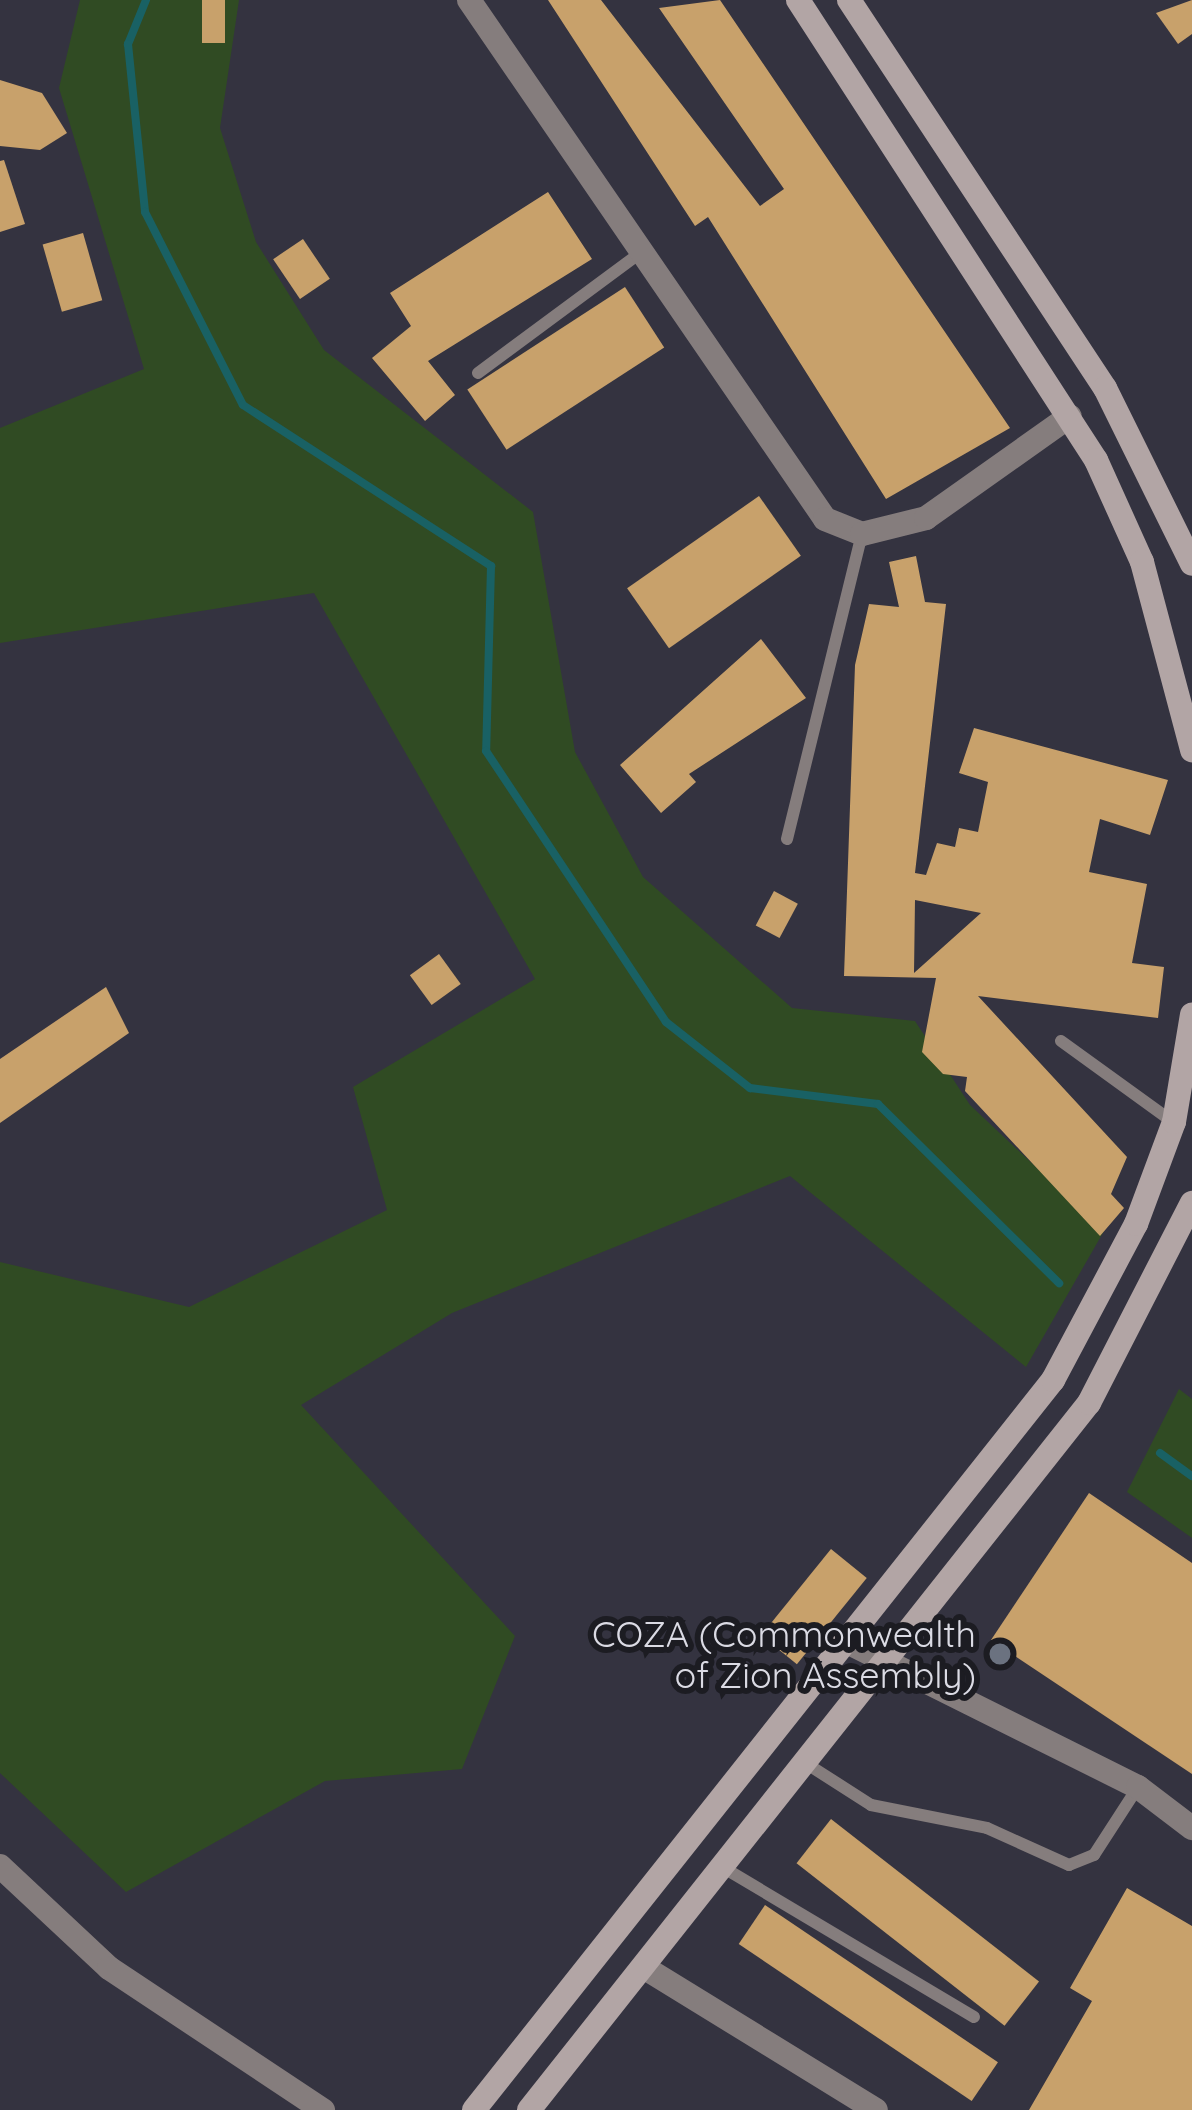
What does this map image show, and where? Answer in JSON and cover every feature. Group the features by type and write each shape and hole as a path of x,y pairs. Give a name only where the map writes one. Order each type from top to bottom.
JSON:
{"street":[{"path":"469,0 800,496 862,534 926,518 1070,416"},
{"path":"798,0 1070,416 1142,562 1192,750"},
{"path":"849,0 1105,388 1192,564"},
{"path":"474,2110 851,1644 1053,1380 1136,1224 1174,1122 1192,1015"},
{"path":"529,2110 1089,1403 1192,1203"},
{"path":"851,1644 884,1666 1138,1787 1192,1828"},
{"path":"0,1866 110,1969 322,2110"},
{"path":"645,1968 876,2110"}],"lane":[{"path":"478,374 639,254"},
{"path":"788,839 862,534"},
{"path":"1061,1041 1174,1122"},
{"path":"807,1764 871,1805 987,1828 1070,1865 1094,1855 1138,1787"},
{"path":"724,1868 974,2017"}],"green space":[{"path":"80,0 239,0 220,128 256,242 324,350 533,512 575,752 643,877 792,1008 915,1021 970,1105 1104,1231 1026,1367 790,1176 452,1313 301,1405 515,1636 462,1769 325,1781 126,1892 0,1773 0,1262 189,1307 387,1210 353,1087 535,979 314,593 0,643 0,428 144,369 59,88"},
{"path":"1179,1389 1192,1399 1192,1538 1127,1492"}],"building":[{"path":"202,0 225,0 225,43 202,43"},
{"path":"548,0 601,0 760,206 784,189 659,8 720,0 1010,428 886,499 708,217 695,226"},
{"path":"1192,0 1192,34 1178,44 1156,13"},
{"path":"0,80 42,93 67,133 40,150 0,146"},
{"path":"4,160 25,224 0,232 0,161"},
{"path":"548,192 592,259 428,361 455,395 425,421 372,358 411,326 390,293"},
{"path":"83,233 102,300 62,312 43,245"},
{"path":"303,239 330,279 300,299 273,259"},
{"path":"625,287 664,347 507,450 467,389"},
{"path":"759,496 801,556 669,648 627,588"},
{"path":"916,556 925,602 946,604 915,873 926,875 937,843 955,847 959,828 978,832 988,782 959,773 974,728 1168,780 1150,835 1100,819 1089,872 1147,884 1132,963 1164,967 1158,1018 978,996 1127,1157 1111,1194 1124,1208 1100,1236 965,1091 967,1077 943,1074 922,1052 936,978 844,976 855,665 869,604 899,607 889,562","holes":["915,900 981,913 914,973"]},
{"path":"761,639 806,698 689,774 696,782 661,813 620,765"},
{"path":"774,891 798,904 780,938 756,925"},
{"path":"439,954 461,984 432,1005 410,975"},
{"path":"106,987 129,1033 0,1123 0,1059"},
{"path":"1089,1493 1192,1563 1192,1774 991,1640"},
{"path":"831,1549 867,1578 797,1664 761,1635"},
{"path":"831,1819 1039,1982 1005,2026 797,1863"},
{"path":"1127,1888 1192,1926 1192,2110 1029,2110 1092,2001 1070,1988"},
{"path":"765,1905 998,2062 972,2101 739,1944"}],"waterway":[{"path":"146,0 128,44 145,212 243,405 491,566 486,751 666,1022 750,1088 878,1104 1059,1283"},
{"path":"1160,1453 1192,1476"}],"place":[{"name":"COZA (Commonwealth of Zion Assembly)","path":"1000,1654"}]}
